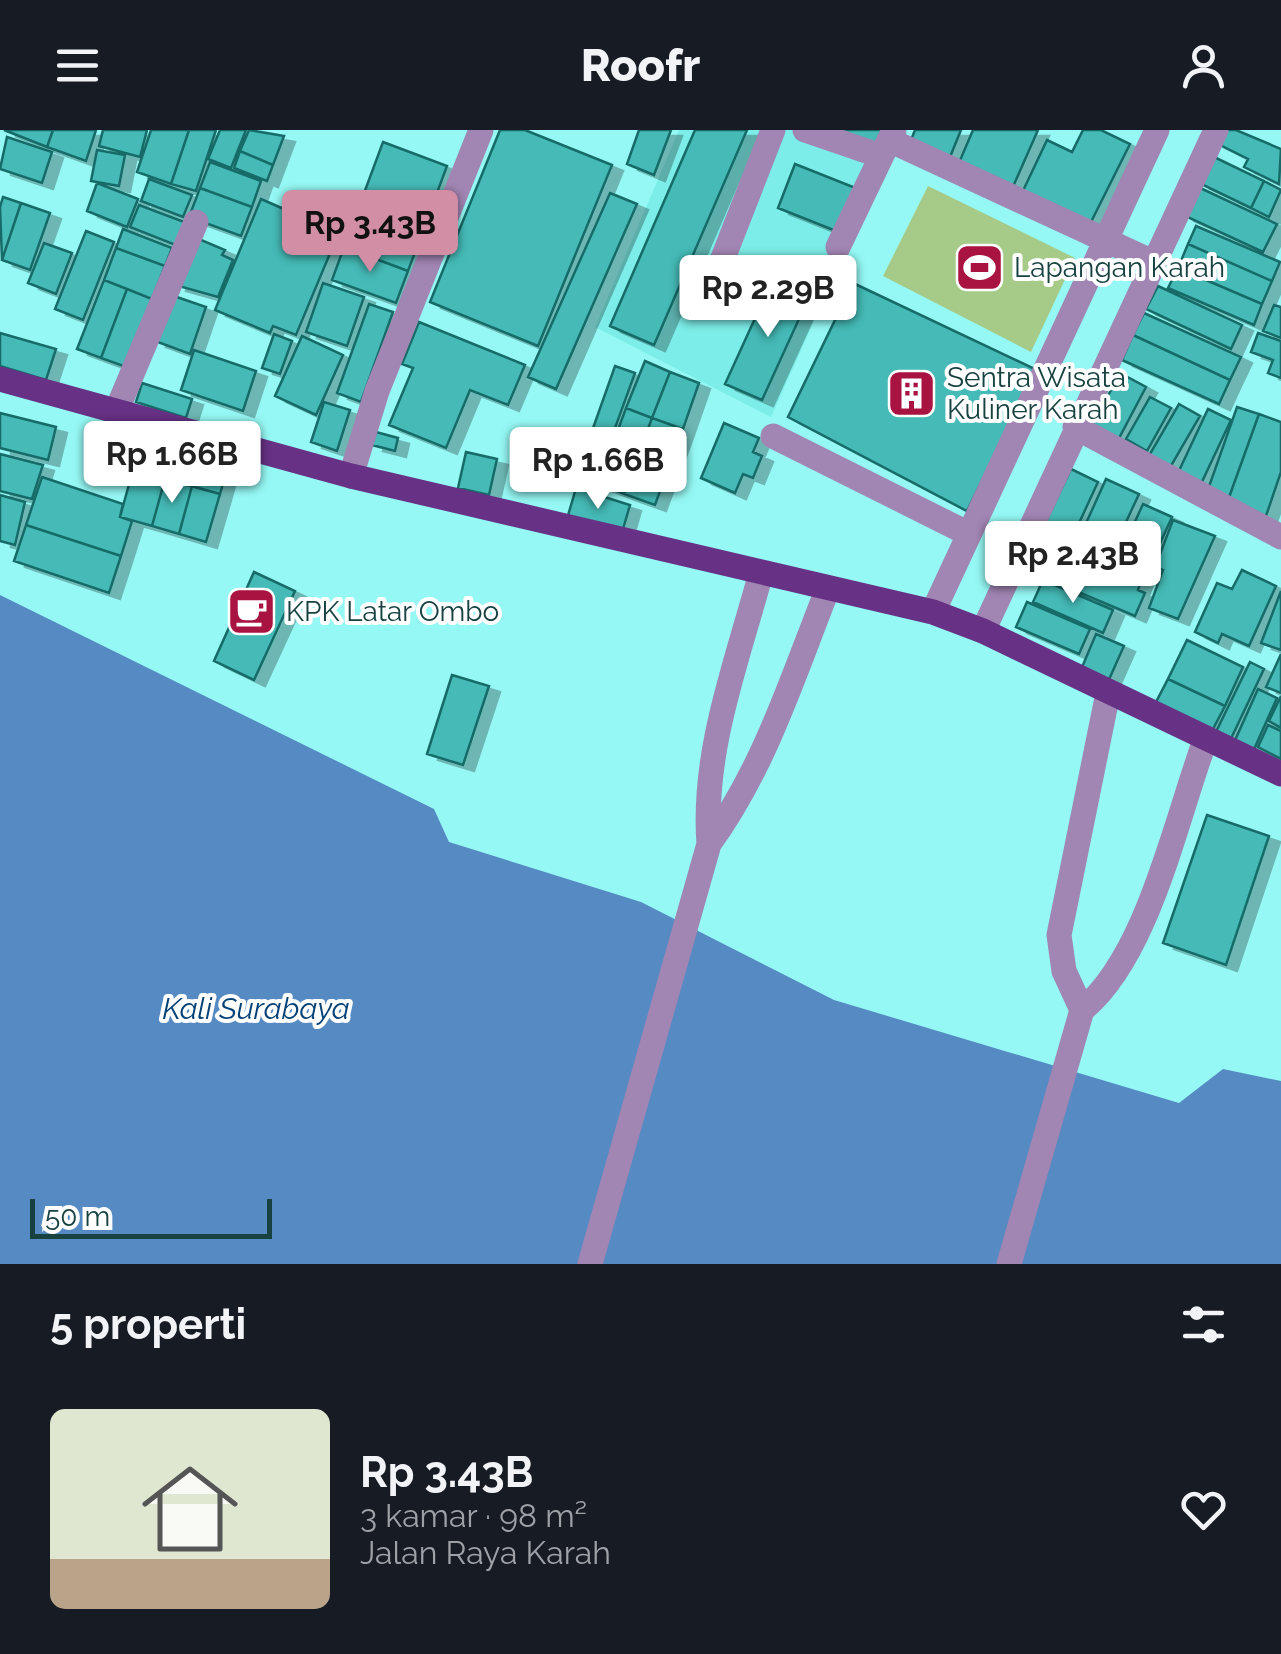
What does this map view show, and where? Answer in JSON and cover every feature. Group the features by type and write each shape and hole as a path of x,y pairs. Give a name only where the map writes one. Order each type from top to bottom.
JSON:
{"main road":[{"path":"5,380 351,476 933,612 982,631 1281,774"}],"street":[{"path":"351,476 378,391 481,130"},
{"path":"718,271 773,130"},
{"path":"805,130 888,142 1153,262"},
{"path":"933,612 1157,130"},
{"path":"982,631 1216,130"},
{"path":"838,247 888,142"},
{"path":"116,412 196,222"},
{"path":"1075,427 1280,532"},
{"path":"773,436 969,534"},
{"path":"706,856 706,796 711,759 761,573"},
{"path":"590,1264 706,856 752,776 828,588"},
{"path":"1080,1018 1064,971 1059,935 1108,693"},
{"path":"1009,1264 1080,1018 1129,952 1206,738"}],"shaded area":[{"path":"679,130 900,130 771,417 595,327"}],"green space":[{"name":"Lapangan Karah","path":"928,186 1075,258 1031,352 883,276"}],"water":[{"name":"Kali Surabaya","path":"0,595 434,809 449,842 641,902 834,1000 1179,1103 1223,1069 1281,1081 1281,1264 0,1264"}],"building":[{"path":"4,130 53,130 47,147"},
{"path":"53,130 96,130 86,161 47,147"},
{"path":"103,130 147,130 140,157 99,146"},
{"path":"151,130 189,130 171,184 137,172"},
{"path":"189,130 216,130 196,191 171,184"},
{"path":"220,130 246,130 231,168 208,159"},
{"path":"249,130 284,136 273,165 240,151"},
{"path":"500,130 525,130 612,165 538,346 430,302"},
{"path":"639,130 671,130 654,175 627,164"},
{"path":"695,130 747,130 654,345 610,326"},
{"path":"835,130 885,130 877,149"},
{"path":"915,130 961,130 950,157 911,140"},
{"path":"973,130 1038,130 1012,189 958,165"},
{"path":"1083,130 1101,130 1130,144 1088,228 1021,195 1047,140 1072,152"},
{"path":"1220,130 1236,130 1281,149 1279,184 1244,167 1248,159 1214,142"},
{"path":"7,137 52,152 42,183 0,169"},
{"path":"383,142 447,166 408,271 344,247"},
{"path":"97,150 125,155 119,186 91,181"},
{"path":"240,151 273,165 267,181 234,168"},
{"path":"1212,156 1264,181 1251,208 1199,183"},
{"path":"210,162 261,181 252,207 200,188"},
{"path":"795,164 858,189 841,233 778,208"},
{"path":"149,179 192,195 183,217 141,201"},
{"path":"1264,181 1281,190 1269,217 1251,208"},
{"path":"97,183 138,199 127,227 87,211"},
{"path":"1196,186 1277,224 1263,252 1183,215"},
{"path":"200,188 252,207 241,236 189,217"},
{"path":"610,193 637,204 556,389 528,377"},
{"path":"3,197 21,203 2,260 0,207"},
{"path":"261,199 332,230 325,249 331,251 296,335 273,326 270,333 215,310"},
{"path":"21,203 50,213 30,270 2,260"},
{"path":"139,205 187,223 178,246 130,227"},
{"path":"1196,226 1280,262 1272,281 1188,244"},
{"path":"123,229 172,248 165,266 116,248"},
{"path":"86,231 114,242 83,320 55,309"},
{"path":"194,237 225,250 222,255 233,260 218,297 175,285"},
{"path":"44,243 72,253 56,294 28,283"},
{"path":"1188,244 1272,281 1262,304 1178,268"},
{"path":"344,247 408,271 396,303 332,280"},
{"path":"116,248 165,266 152,299 104,280"},
{"path":"1178,268 1262,304 1254,325 1168,288"},
{"path":"773,279 810,295 762,400 725,384"},
{"path":"104,280 127,289 101,358 77,349"},
{"path":"323,283 364,297 347,346 306,332"},
{"name":"Sentra Wisata Kuliner Karah","path":"853,283 1037,370 967,511 788,417"},
{"path":"1158,286 1242,325 1231,349 1146,309"},
{"path":"127,289 152,299 126,367 101,358"},
{"path":"171,295 206,307 190,354 155,341"},
{"path":"369,304 393,312 361,402 337,393"},
{"path":"1274,305 1281,307 1281,338 1263,331"},
{"path":"1144,313 1241,357 1230,380 1133,335"},
{"path":"419,322 525,365 508,405 470,390 446,448 389,425 413,368 402,364"},
{"path":"0,333 56,349 46,380 0,366"},
{"path":"1258,333 1281,341 1281,378 1268,373 1273,360 1251,352"},
{"path":"274,334 292,341 280,374 262,368"},
{"path":"1133,335 1230,380 1219,404 1122,360"},
{"path":"302,336 343,355 316,415 275,396"},
{"path":"194,350 256,371 243,411 181,390"},
{"path":"645,361 670,372 652,418 626,408"},
{"path":"615,366 635,373 594,486 575,479"},
{"path":"670,372 699,383 683,429 652,418"},
{"path":"1120,373 1146,387 1117,442 1091,428"},
{"path":"142,383 192,399 186,418 136,402"},
{"path":"1150,397 1171,408 1147,451 1126,439"},
{"path":"324,402 350,410 337,451 311,442"},
{"path":"1179,404 1200,416 1168,471 1147,459"},
{"path":"1237,407 1259,414 1227,503 1206,495"},
{"path":"626,408 652,418 624,494 598,484"},
{"path":"1208,409 1231,420 1200,486 1177,475"},
{"path":"0,413 56,427 48,460 0,448"},
{"path":"1259,414 1281,422 1281,472 1266,516 1227,503"},
{"path":"652,418 683,429 655,505 624,494"},
{"path":"724,423 759,438 753,452 762,456 753,478 743,474 735,493 701,478"},
{"path":"376,432 398,438 395,451 372,445"},
{"path":"139,448 171,457 152,526 120,517"},
{"path":"466,452 497,459 489,495 458,488"},
{"path":"0,454 43,465 32,499 0,491"},
{"path":"171,457 226,473 220,494 165,479"},
{"path":"1071,469 1098,482 1068,547 1040,534"},
{"path":"42,477 123,504 120,517 132,521 121,556 26,525"},
{"path":"165,479 192,486 179,534 152,526"},
{"path":"1106,479 1139,494 1115,546 1082,532"},
{"path":"192,486 220,494 206,542 179,534"},
{"path":"576,488 630,505 621,536 567,519"},
{"path":"0,495 25,502 15,545 0,541"},
{"path":"1143,504 1172,517 1152,561 1123,548"},
{"path":"1173,520 1215,536 1178,619 1149,608 1163,570 1155,567"},
{"path":"26,525 121,556 109,593 14,561"},
{"path":"1082,532 1115,546 1103,572 1071,557"},
{"path":"1034,542 1073,560 1063,584 1023,566"},
{"path":"1074,563 1104,576 1109,565 1142,579 1138,590 1145,593 1135,616 1064,586"},
{"path":"1242,570 1276,586 1249,646 1222,634 1218,643 1195,632 1217,583 1232,589"},
{"path":"254,572 295,591 254,680 214,661"},
{"path":"1043,580 1113,610 1103,633 1033,602"},
{"path":"1281,591 1281,650 1261,643"},
{"path":"1027,602 1090,629 1079,654 1016,627"},
{"path":"1096,634 1124,646 1107,684 1080,672"},
{"path":"1187,640 1243,667 1225,706 1168,679"},
{"path":"1281,654 1281,693 1266,687"},
{"path":"1250,662 1264,669 1227,747 1212,740"},
{"path":"452,675 489,686 463,765 427,754"},
{"path":"1168,679 1225,706 1212,731 1155,704"},
{"path":"1258,689 1277,698 1251,756 1232,747"},
{"path":"1281,696 1281,728 1269,721"},
{"path":"1268,725 1281,731 1281,759 1258,747"},
{"path":"1207,815 1269,836 1226,965 1163,943"}],"place":[{"name":"Lapangan Karah","path":"979,267"},
{"name":"Sentra Wisata Kuliner Karah","path":"912,393"},
{"name":"KPK Latar Ombo","path":"251,611"}]}
